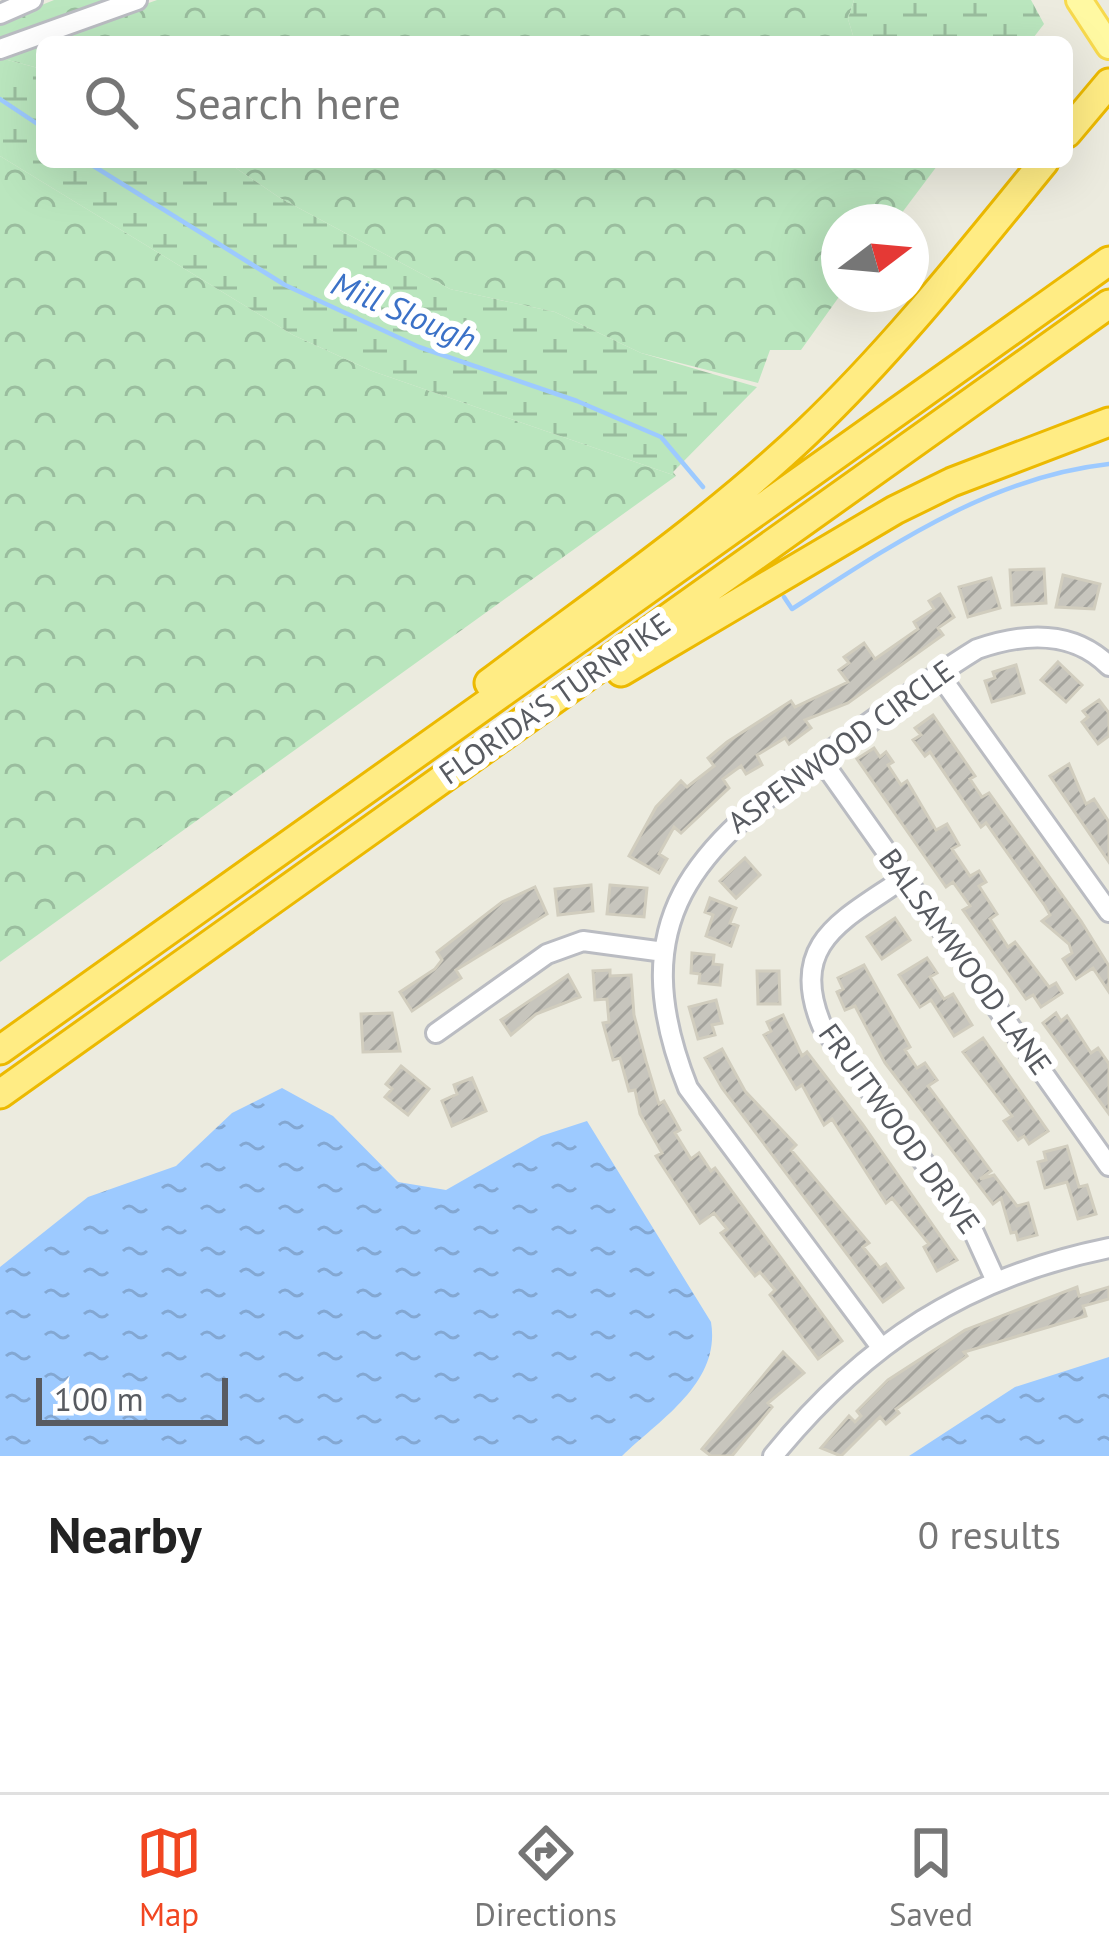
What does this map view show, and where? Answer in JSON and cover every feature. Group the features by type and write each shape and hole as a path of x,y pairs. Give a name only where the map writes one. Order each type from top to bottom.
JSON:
{"highway":[{"path":"1073,127 1109,83"},
{"path":"139,953 750,483 922,313 1039,168"},
{"name":"FLORIDA'S TURNPIKE","path":"0,1051 1109,261"},
{"name":"FLORIDA'S TURNPIKE","path":"0,1094 1109,304"},
{"path":"487,748 895,510 970,474 1109,422"}],"main road":[{"path":"1079,0 1109,46"}],"street":[{"path":"0,14 32,0"},
{"path":"0,49 137,0"},
{"name":"ASPENWOOD CIRCLE","path":"880,1346 688,1088 671,1044 662,1000 664,952 681,894 707,850 744,813 977,649 1014,636 1059,638 1094,652 1109,666"},
{"path":"938,673 1109,912"},
{"name":"BALSAMWOOD LANE","path":"820,758 1109,1166"},
{"name":"FRUITWOOD DRIVE","path":"904,878 830,931 816,949 810,998 822,1026 970,1224 995,1279"},
{"path":"436,1033 547,954 583,940 664,952"},
{"path":"773,1456 880,1346 995,1279 1109,1248"}],"green space":[{"path":"54,0 117,0 0,42 0,22"},
{"path":"157,0 854,0 848,19 853,36 56,36"},
{"path":"854,0 1031,0 1044,24 1035,36 853,36 848,19"},
{"path":"36,43 36,67 0,56"},
{"path":"0,58 36,67 36,168 236,168 280,198 450,289 555,312 641,353 757,387 673,472 676,476 372,371 293,335 0,156"},
{"path":"0,156 293,335 372,371 676,476 0,962"},
{"path":"236,168 936,168 908,204 821,204 821,312 828,312 801,350 770,350 758,383 641,353 555,312 450,289 280,198"}],"water":[{"path":"282,1088 333,1116 398,1182 446,1190 541,1136 587,1121 711,1322 712,1343 698,1381 622,1456 0,1456 0,1267 88,1197 176,1166 232,1113"},
{"path":"1109,1357 1109,1456 909,1456 1015,1387"}],"building":[{"path":"1044,569 1046,603 1012,605 1010,570"},
{"path":"1063,575 1100,584 1094,609 1056,607"},
{"path":"991,578 1000,608 968,617 959,587"},
{"path":"940,594 954,617 938,628 943,635 848,703 805,720 811,728 789,744 785,738 757,755 762,765 746,774 741,766 723,779 729,788 681,833 674,827 659,854 667,859 659,873 629,856 656,807 681,781 687,787 714,766 708,758 791,701 795,707 848,682 839,670 849,663 844,657 864,643 875,659 918,629 914,622 934,609 929,601"},
{"path":"1058,662 1082,685 1066,702 1041,680"},
{"path":"1016,665 1024,693 992,702 985,681 995,678 993,672"},
{"path":"1099,700 1109,713 1109,736 1098,744 1082,722 1088,717 1083,711"},
{"path":"933,715 975,776 970,779 982,797 989,793 1081,921 1109,966 1109,992 1093,968 1076,979 1063,959 1072,953 1069,944 1042,921 1050,915 1045,906 986,823 981,827 930,752 925,756 913,740 921,735 915,728"},
{"path":"874,748 880,757 886,752 893,762 888,765 901,785 907,781 936,830 947,824 959,845 952,849 970,876 979,871 986,882 979,886 997,914 990,919 1008,947 1015,942 1049,987 1056,983 1062,993 1041,1007 1033,995 1026,999 963,910 970,906 953,882 946,887 857,759"},
{"path":"1069,764 1086,804 1094,799 1109,822 1109,862 1050,776"},
{"path":"745,858 760,875 736,898 720,881"},
{"path":"591,885 593,911 558,915 555,889"},
{"path":"610,885 647,888 644,917 607,914"},
{"path":"535,887 547,914 456,970 461,978 412,1011 400,992 435,969 442,960 437,952 502,902"},
{"path":"710,898 736,908 730,923 738,926 731,946 706,936 713,915 705,912"},
{"path":"895,918 910,940 882,959 867,937"},
{"path":"692,953 714,955 713,964 722,965 720,985 699,983 700,974 691,973"},
{"path":"927,958 937,973 930,977 944,999 953,994 972,1025 954,1036 931,1000 920,1007 899,975"},
{"path":"864,965 910,1047 905,1050 917,1068 925,1063 937,1080 928,1086 991,1171 980,1179 994,1175 1017,1206 1028,1203 1037,1235 1018,1240 1016,1232 1011,1233 1001,1198 993,1204 885,1063 855,1006 845,1010 837,992 843,989 838,978"},
{"path":"610,970 610,976 631,975 634,1015 659,1104 664,1101 691,1159 699,1153 711,1171 715,1168 842,1341 818,1359 770,1295 775,1290 760,1272 755,1276 721,1233 727,1229 714,1213 700,1223 656,1156 662,1153 640,1114 635,1090 629,1091 620,1058 613,1060 603,1023 609,1022 607,999 595,1000 593,971"},
{"path":"757,971 779,971 780,1004 758,1004"},
{"path":"568,975 580,997 536,1014 511,1035 501,1020"},
{"path":"716,1000 722,1023 712,1025 715,1035 698,1039 689,1007"},
{"path":"392,1013 400,1051 363,1052 361,1014"},
{"path":"1056,1013 1061,1021 1067,1016 1091,1053 1098,1048 1109,1064 1109,1114 1043,1023"},
{"path":"783,1015 802,1056 807,1052 863,1125 957,1260 937,1271 924,1247 929,1244 892,1198 886,1203 832,1119 824,1125 802,1085 796,1089 764,1035 771,1031 767,1022"},
{"path":"983,1038 1048,1131 1029,1144 1024,1136 1018,1140 1004,1121 1012,1116 963,1052"},
{"path":"722,1049 745,1091 796,1145 791,1150 869,1243 863,1247 880,1268 886,1264 903,1288 883,1302 722,1088 705,1058"},
{"path":"401,1066 429,1089 408,1115 385,1097 392,1089 386,1084"},
{"path":"472,1078 486,1111 452,1126 442,1101 457,1094 454,1085"},
{"path":"1067,1146 1079,1187 1087,1185 1096,1214 1078,1219 1067,1182 1045,1188 1038,1162 1046,1160 1044,1152"},
{"path":"1077,1287 1079,1296 1109,1287 1109,1299 1083,1306 1086,1316 964,1352 967,1356 896,1409 899,1413 886,1424 880,1417 841,1456 821,1448 849,1416 855,1422 861,1416 857,1411 888,1380 965,1330"},
{"path":"783,1352 804,1373 768,1403 772,1407 732,1456 711,1456 702,1449"}],"waterway":[{"name":"Mill Slough","path":"0,99 36,123"},
{"name":"Mill Slough","path":"97,168 285,285 419,347 577,401 661,437 703,487"},
{"path":"784,597 792,609 904,539 982,499 1065,471 1109,464"}]}
